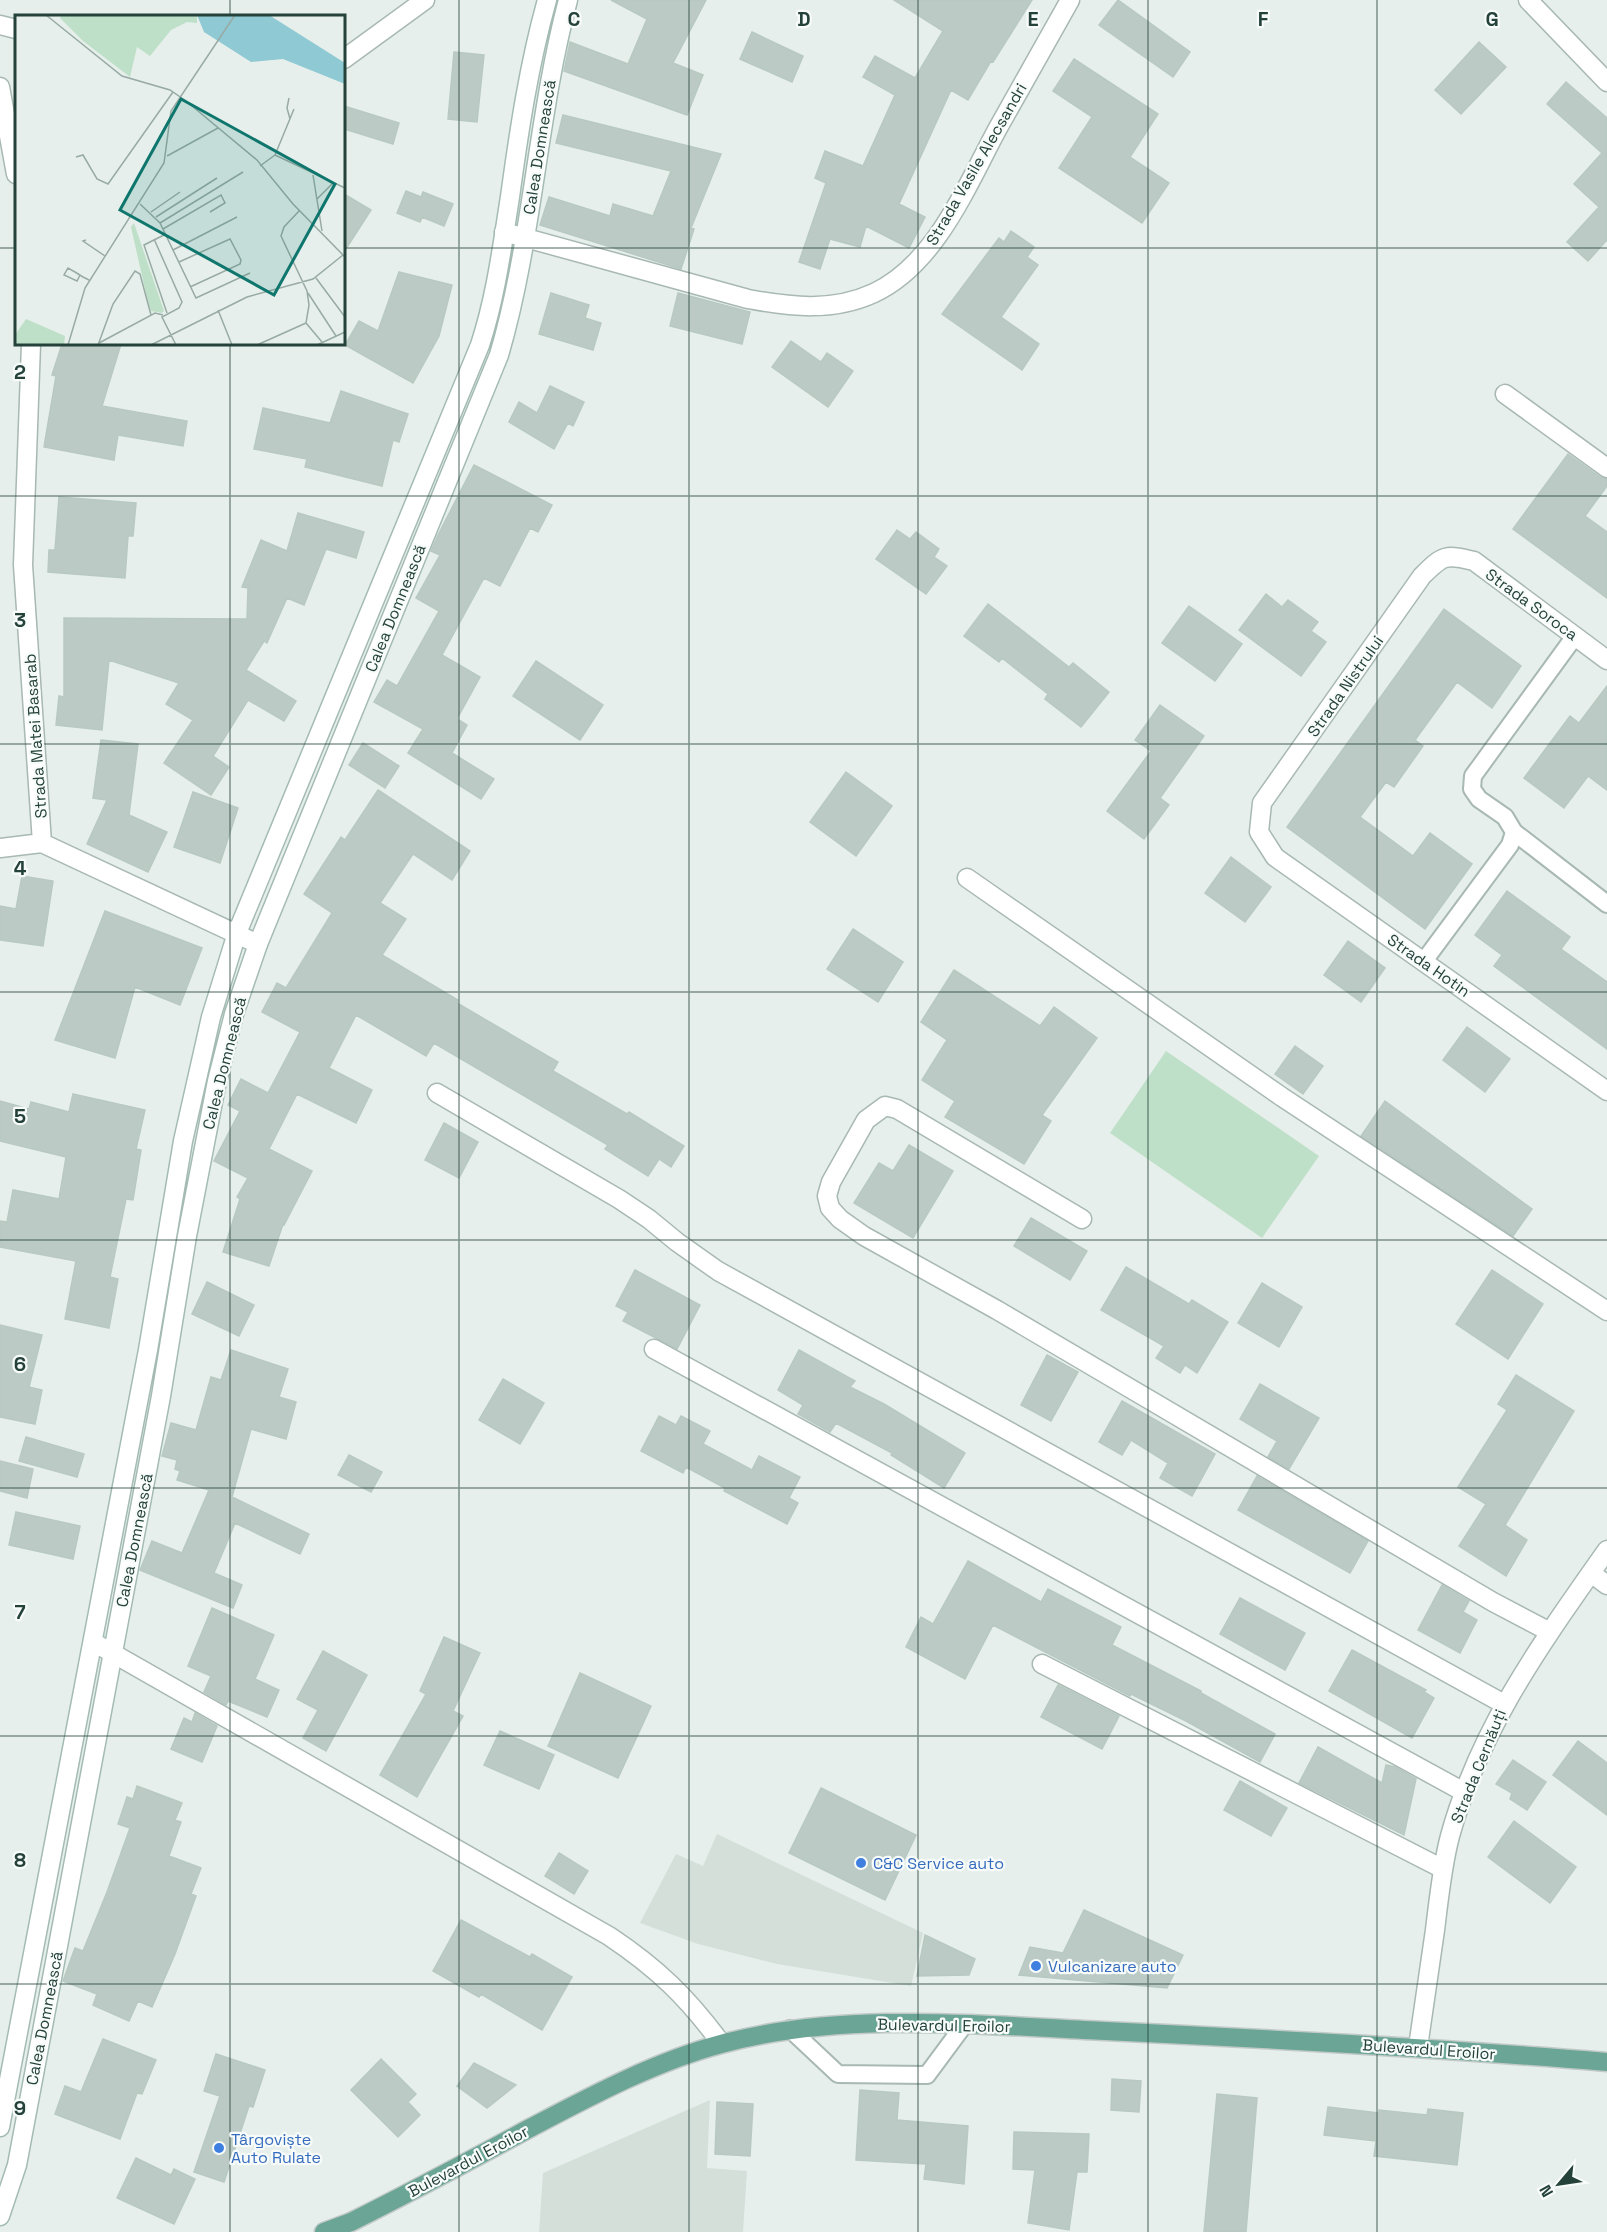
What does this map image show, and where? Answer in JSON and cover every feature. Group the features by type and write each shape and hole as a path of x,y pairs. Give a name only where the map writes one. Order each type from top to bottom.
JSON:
{"main road":[{"name":"Bulevardul Eroilor","path":"324,2232 361,2217 567,2109 636,2076 721,2043 790,2029 864,2024 964,2025 1418,2047 1607,2062"}],"street":[{"path":"345,58 425,0"},
{"name":"Calea Domnească","path":"0,2216 17,2165 161,1396 187,1236 217,1081 234,1014 258,944 499,354 517,290 544,110 568,0"},
{"name":"Strada Vasile Alecsandri","path":"504,232 748,299 787,306 828,306 874,293 902,276 939,235 1070,0"},
{"path":"1528,0 1607,82"},
{"name":"Calea Domnească","path":"0,2127 146,1362 183,1141 211,1017 237,933 476,355 491,312 542,4"},
{"path":"0,25 15,29"},
{"path":"0,87 15,169"},
{"name":"Strada Matei Basarab","path":"31,345 23,565 42,843"},
{"path":"1505,394 1607,468"},
{"name":"Strada Soroca","path":"1454,556 1474,561 1607,660"},
{"name":"Strada Nistrului","path":"1258,832 1262,803 1416,586 1439,559 1454,556"},
{"name":"Strada Hotin","path":"1258,832 1275,857 1607,1091"},
{"path":"0,848 42,843 258,944"},
{"path":"968,878 1282,1097 1607,1311"},
{"path":"437,1093 619,1199 718,1270 1504,1704"},
{"path":"1082,1220 897,1109 885,1106 866,1120 831,1182 827,1196 830,1208 840,1219 864,1236 997,1310 1493,1602 1550,1632"},
{"path":"654,1349 1464,1792"},
{"name":"Strada Cernăuți","path":"1418,2047 1443,1869 1450,1836 1464,1792 1504,1704 1607,1550"},
{"path":"1591,1573 1607,1585"},
{"path":"93,1642 609,1936 646,1961 675,1987 702,2016 721,2043"},
{"path":"1042,1664 1443,1869"}],"lane":[{"path":"1575,636 1473,776 1472,789 1479,799 1505,818 1514,832 1607,904"},
{"path":"1424,961 1510,845 1514,832"},
{"path":"790,2029 838,2074 927,2074 964,2025"}],"shaded area":[{"path":"717,1834 923,1933 911,1986 777,1964 698,1944 640,1923 676,1854 703,1866"},
{"path":"710,2100 707,2168 747,2171 743,2232 539,2232 543,2173"}],"green space":[{"path":"1166,1051 1319,1156 1262,1238 1110,1133"}],"building":[{"path":"611,0 706,0 673,63 703,75 687,115 564,71 570,42 628,64 647,19"},
{"path":"894,0 1032,0 968,100 951,90 899,204 925,217 909,248 866,226 860,247 830,239 820,269 799,262 826,183 815,178 825,151 863,166 895,95 863,77 875,56 915,78 943,31"},
{"path":"1118,0 1190,52 1173,77 1099,25"},
{"path":"752,32 803,56 792,82 740,59"},
{"path":"1479,42 1506,67 1461,114 1435,90"},
{"path":"454,52 484,55 477,122 448,119"},
{"path":"1074,59 1158,114 1130,157 1169,183 1142,223 1059,168 1092,117 1053,91"},
{"path":"1566,82 1607,118 1607,240 1588,261 1567,242 1599,207 1574,184 1602,153 1547,104"},
{"path":"345,106 399,123 393,144 345,129"},
{"path":"563,115 721,154 691,228 694,229 681,269 540,225 549,197 610,216 613,204 653,216 671,171 556,143"},
{"path":"406,191 421,197 423,192 453,204 444,226 422,217 420,222 397,213"},
{"path":"345,195 371,210 345,250"},
{"path":"1011,231 1034,247 1027,257 1038,265 1001,317 1039,344 1022,370 942,314 999,238 1004,242"},
{"path":"399,272 452,285 439,336 413,383 345,345 359,321 378,331"},
{"path":"551,293 589,305 585,318 601,323 593,350 539,334"},
{"path":"678,293 750,312 742,344 670,326"},
{"path":"791,341 821,362 827,353 853,371 828,407 772,367"},
{"path":"62,345 121,345 102,406 187,421 183,446 118,435 114,460 44,447 56,376 52,375"},
{"path":"550,386 584,402 573,426 568,423 554,449 509,422 519,402 537,413"},
{"path":"341,391 408,414 399,442 393,440 382,486 305,467 307,459 254,449 263,408 330,423"},
{"path":"1568,454 1600,477 1607,479 1607,486 1585,516 1607,532 1607,598 1513,529"},
{"path":"474,465 552,505 538,532 530,528 500,586 484,578 442,655 480,677 457,719 467,725 452,753 494,779 481,799 408,753 423,729 374,702 387,680 397,686 439,611 416,598 440,555 431,551"},
{"path":"59,497 136,503 133,536 128,536 125,578 48,572 49,550 55,550"},
{"path":"298,513 364,532 356,558 326,549 304,605 287,598 267,643 264,641 246,670 296,701 284,721 248,700 213,756 229,767 211,795 164,763 193,720 166,704 179,683 109,660 102,730 56,725 59,696 64,697 64,618 247,619 248,588 242,587 261,540 287,551"},
{"path":"897,530 910,539 916,532 939,549 934,557 947,566 926,594 876,559"},
{"path":"1266,594 1282,607 1288,600 1318,622 1311,631 1326,642 1301,676 1239,630"},
{"path":"988,604 1069,667 1073,663 1109,692 1081,727 1045,699 1048,694 1002,658 999,662 964,636"},
{"path":"1189,606 1242,644 1215,681 1162,643"},
{"path":"1444,609 1521,666 1492,708 1457,682 1415,740 1423,746 1394,787 1386,782 1360,817 1413,856 1430,833 1472,864 1425,929 1287,827"},
{"path":"536,661 603,705 580,740 513,696"},
{"path":"1607,686 1607,790 1588,776 1564,808 1524,778 1570,716 1579,723"},
{"path":"1160,705 1204,736 1160,798 1169,805 1144,839 1107,811 1151,751 1135,740"},
{"path":"101,740 138,744 129,815 167,832 148,872 87,844 107,800 93,798"},
{"path":"363,743 399,766 385,788 349,765"},
{"path":"846,772 892,806 856,856 810,822"},
{"path":"378,790 470,851 452,880 413,854 380,903 406,919 382,955 458,1000 457,1003 558,1062 553,1071 627,1114 629,1112 684,1146 671,1167 659,1159 648,1176 605,1149 608,1145 434,1043 426,1056 356,1015 329,1068 372,1090 356,1123 297,1094 269,1149 312,1171 283,1224 269,1266 223,1252 240,1199 237,1197 248,1178 214,1161 240,1111 228,1105 241,1079 268,1093 300,1032 262,1012 277,983 286,988 332,913 304,894 341,837 345,840"},
{"path":"193,792 238,808 220,863 174,847"},
{"path":"1231,857 1271,887 1245,922 1205,893"},
{"path":"22,876 53,881 43,946 0,940 0,906 16,909"},
{"path":"1507,891 1570,937 1561,949 1607,982 1607,1049 1494,966 1502,955 1475,935"},
{"path":"105,911 202,948 180,1005 135,987 115,1058 55,1040"},
{"path":"853,929 903,962 878,1002 827,969"},
{"path":"1348,941 1385,968 1361,1002 1324,975"},
{"path":"954,970 1040,1026 1054,1007 1097,1038 1042,1115 1051,1121 1024,1164 945,1117 955,1101 922,1080 947,1040 921,1022"},
{"path":"1467,1027 1510,1059 1485,1092 1443,1060"},
{"path":"1295,1046 1323,1066 1303,1094 1275,1074"},
{"path":"73,1094 145,1110 136,1149 141,1150 133,1200 126,1199 110,1277 118,1279 109,1328 65,1319 76,1261 0,1247 0,1221 7,1222 13,1190 59,1199 66,1157 0,1141 0,1101 29,1109 31,1102 69,1112"},
{"path":"1385,1101 1532,1209 1513,1236 1361,1136"},
{"path":"444,1123 478,1142 459,1178 425,1160"},
{"path":"909,1145 953,1171 913,1238 854,1203 879,1163 893,1171"},
{"path":"1031,1218 1087,1251 1070,1280 1014,1246"},
{"path":"1126,1267 1189,1304 1192,1300 1228,1322 1197,1373 1185,1365 1180,1373 1156,1358 1164,1346 1101,1310"},
{"path":"635,1270 700,1305 677,1349 623,1321 628,1312 616,1306"},
{"path":"1492,1270 1543,1304 1508,1359 1456,1324"},
{"path":"207,1282 254,1305 239,1336 192,1314"},
{"path":"1262,1283 1302,1307 1279,1347 1238,1323"},
{"path":"0,1325 42,1335 29,1387 42,1390 35,1424 0,1417"},
{"path":"231,1350 288,1369 279,1397 296,1402 286,1439 251,1429 232,1497 309,1534 300,1554 235,1523 214,1573 242,1585 233,1608 140,1570 152,1541 182,1553 209,1490 177,1480 180,1471 175,1469 177,1460 162,1456 171,1423 196,1430 211,1377 221,1380"},
{"path":"799,1350 855,1381 850,1387 884,1404 965,1453 944,1488 891,1455 892,1453 836,1423 830,1432 798,1414 803,1405 778,1390"},
{"path":"1047,1355 1078,1372 1051,1421 1021,1405"},
{"path":"1516,1375 1574,1411 1505,1525 1527,1540 1506,1576 1459,1546 1486,1504 1458,1487 1507,1410 1498,1404"},
{"path":"503,1379 544,1403 520,1444 479,1420"},
{"path":"1260,1384 1319,1418 1289,1469 1268,1457 1277,1441 1240,1419"},
{"path":"1122,1401 1215,1454 1192,1496 1160,1478 1168,1463 1131,1440 1122,1455 1099,1442"},
{"path":"659,1416 676,1425 681,1416 710,1431 703,1444 752,1470 759,1456 800,1477 789,1498 798,1503 787,1524 724,1491 725,1488 686,1467 683,1473 641,1451"},
{"path":"26,1437 84,1454 77,1477 19,1461"},
{"path":"349,1455 382,1472 371,1492 338,1475"},
{"path":"0,1461 33,1469 27,1498 0,1491"},
{"path":"1257,1476 1368,1541 1350,1573 1238,1510"},
{"path":"16,1512 80,1526 73,1559 9,1545"},
{"path":"968,1561 1041,1602 1048,1589 1121,1627 1112,1645 1201,1691 1275,1734 1260,1762 1186,1721 1131,1694 1130,1696 993,1625 965,1679 906,1647 921,1617 933,1624"},
{"path":"1442,1585 1469,1601 1463,1612 1477,1620 1460,1653 1418,1630"},
{"path":"1240,1598 1305,1633 1285,1670 1220,1634"},
{"path":"212,1608 274,1635 255,1679 279,1690 267,1717 228,1701 226,1705 204,1692 211,1676 188,1666"},
{"path":"444,1637 480,1653 453,1711 463,1716 417,1797 380,1775 426,1694 420,1691"},
{"path":"1352,1650 1426,1690 1424,1692 1434,1698 1412,1738 1329,1691"},
{"path":"323,1651 367,1675 326,1751 303,1738 318,1710 297,1699"},
{"path":"580,1673 651,1706 618,1778 548,1746"},
{"path":"1058,1685 1119,1716 1102,1749 1041,1717"},
{"path":"195,1713 217,1726 202,1762 171,1749 184,1718 192,1722"},
{"path":"500,1731 554,1755 539,1789 484,1765"},
{"path":"1578,1741 1607,1763 1607,1815 1553,1775"},
{"path":"1318,1747 1382,1783 1386,1765 1395,1767 1416,1779 1404,1835 1299,1783"},
{"path":"1513,1760 1546,1782 1527,1810 1510,1799 1512,1793 1496,1784"},
{"path":"1240,1781 1287,1808 1271,1836 1224,1810"},
{"path":"137,1786 182,1803 175,1820 181,1822 169,1856 201,1868 191,1894 196,1896 175,1954 152,2007 138,2001 129,2021 93,2005 97,1994 63,1981 75,1948 83,1951 107,1892 130,1828 118,1824 127,1797 133,1799"},
{"path":"821,1788 916,1835 885,1900 789,1853"},
{"path":"1514,1821 1576,1867 1550,1903 1488,1857"},
{"path":"559,1853 588,1871 574,1894 545,1876"},
{"path":"1084,1910 1183,1955 1167,1988 1019,1975 1030,1947 1063,1953"},
{"path":"461,1920 530,1957 532,1954 572,1977 542,2030 481,1994 479,1997 433,1971"},
{"path":"925,1935 975,1959 969,1975 917,1976"},
{"path":"103,2039 156,2060 142,2094 137,2093 120,2139 55,2114 65,2086 81,2092"},
{"path":"216,2054 265,2070 253,2107 249,2106 224,2182 194,2172 220,2096 204,2091"},
{"path":"381,2059 416,2094 408,2102 420,2115 398,2137 351,2090"},
{"path":"474,2063 516,2085 487,2108 457,2086"},
{"path":"1112,2079 1141,2081 1139,2112 1111,2110"},
{"path":"860,2090 899,2093 897,2120 968,2126 964,2184 924,2179 926,2164 856,2160"},
{"path":"1217,2094 1257,2098 1246,2232 1204,2232"},
{"path":"717,2102 753,2104 750,2156 715,2154"},
{"path":"1328,2107 1379,2113 1379,2110 1427,2115 1428,2109 1463,2113 1457,2165 1374,2156 1376,2141 1324,2135"},
{"path":"1014,2132 1089,2134 1087,2172 1077,2172 1069,2230 1028,2223 1035,2170 1013,2169"},
{"path":"136,2158 171,2175 174,2169 195,2179 174,2224 117,2198"}],"place":[{"name":"C&C Service auto","path":"861,1863"},
{"name":"Vulcanizare auto","path":"1036,1966"},
{"name":"Târgoviște Auto Rulate","path":"219,2148"}]}
